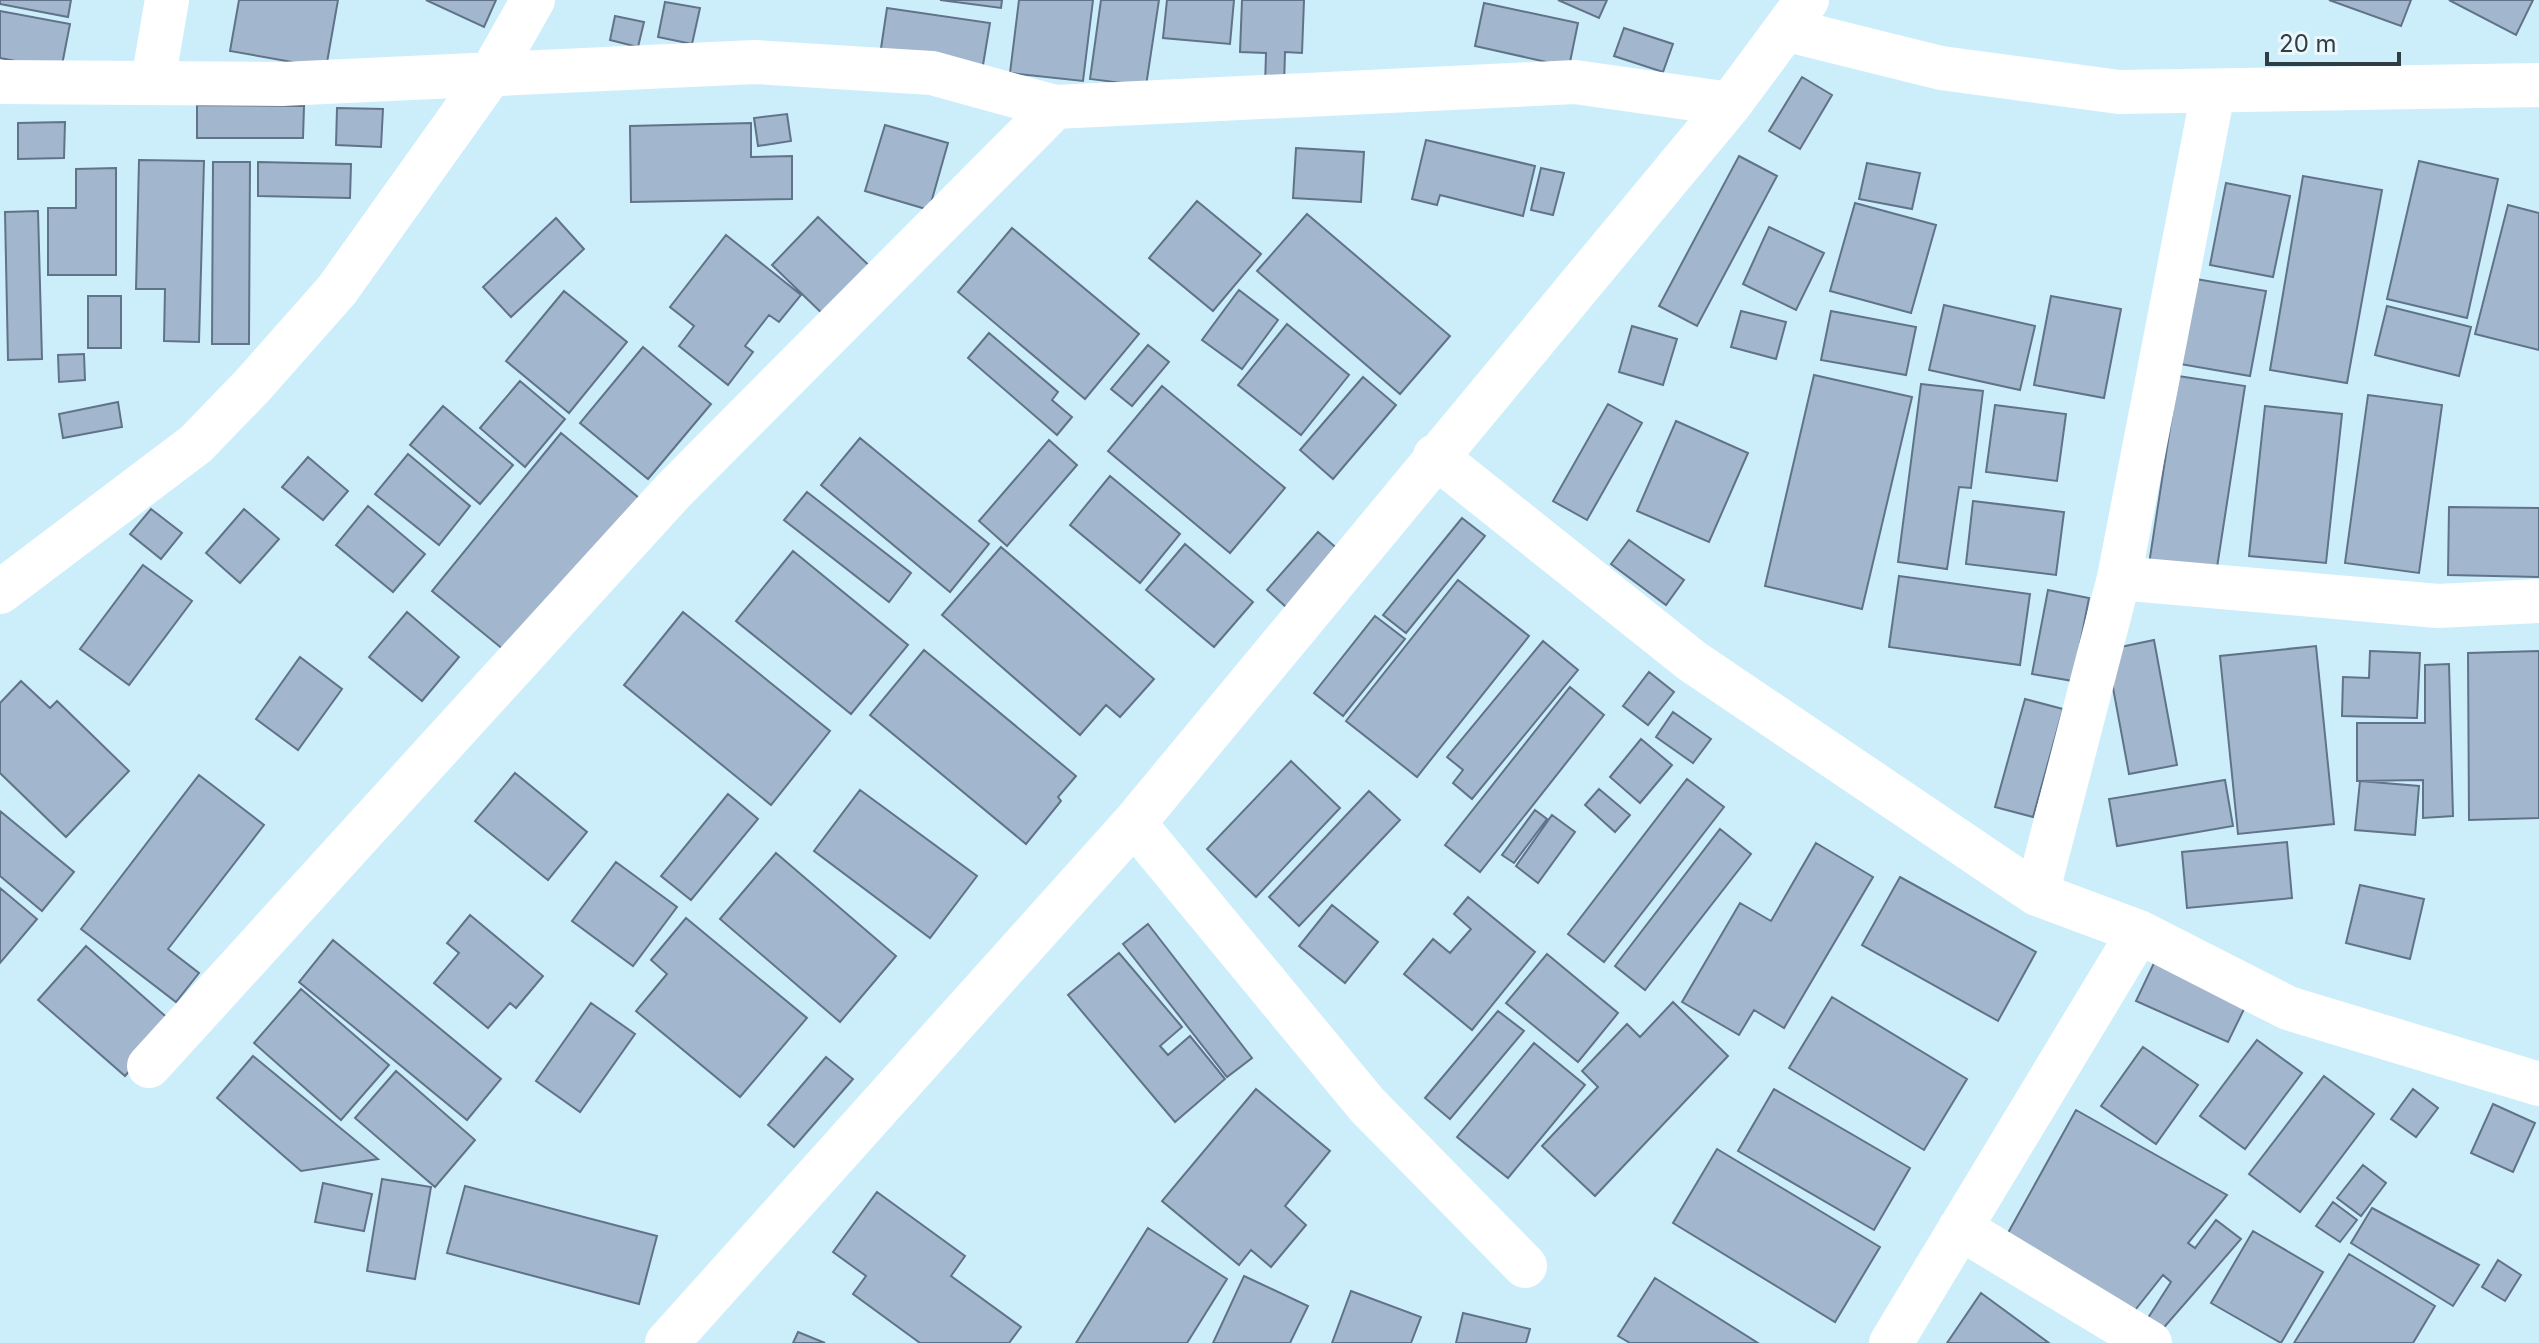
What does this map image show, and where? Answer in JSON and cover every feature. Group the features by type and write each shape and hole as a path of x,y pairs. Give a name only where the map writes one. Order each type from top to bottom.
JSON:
{"street":[{"path":"153,81 167,0"},
{"path":"0,592 196,444 253,385 337,290 491,74 533,0"},
{"path":"667,1343 1134,823 1435,456 1730,104 1797,15 1941,68 2119,92 2539,85"},
{"path":"0,82 282,84 755,62 932,73 1055,107 1575,82 1730,104"},
{"path":"2037,894 2119,578 2213,92"},
{"path":"149,1066 673,491 1055,107"},
{"path":"1435,456 1692,661 2037,894 2139,932 2288,1008 2539,1084"},
{"path":"2119,578 2438,606 2539,601"},
{"path":"1134,823 1367,1105 1525,1266"},
{"path":"1891,1343 2139,932"},
{"path":"1960,1228 2150,1343"}],"building":[{"path":"0,0 71,0 68,17 0,4"},
{"path":"239,0 338,0 326,68 230,51"},
{"path":"426,0 496,0 484,27"},
{"path":"940,0 1002,0 1001,8"},
{"path":"1019,0 1093,0 1083,81 1010,73"},
{"path":"1101,0 1159,0 1146,86 1090,79"},
{"path":"1167,0 1234,0 1230,44 1163,38"},
{"path":"1242,0 1304,0 1302,53 1285,52 1284,86 1265,86 1266,53 1240,52"},
{"path":"1558,0 1607,0 1599,18"},
{"path":"2329,0 2411,0 2401,26"},
{"path":"2449,0 2533,0 2516,35"},
{"path":"665,2 700,8 692,44 658,37"},
{"path":"1484,3 1578,23 1569,67 1475,46"},
{"path":"887,8 990,23 982,71 880,55"},
{"path":"0,11 70,24 61,70 0,58"},
{"path":"615,16 644,22 638,47 610,40"},
{"path":"1624,28 1673,44 1663,72 1614,56"},
{"path":"1802,77 1832,95 1800,149 1769,131"},
{"path":"197,105 304,106 303,138 197,138"},
{"path":"337,108 383,109 381,147 336,145"},
{"path":"787,114 791,141 758,146 754,118"},
{"path":"65,122 64,158 18,159 18,123"},
{"path":"751,123 751,157 792,156 792,199 631,202 630,126"},
{"path":"885,125 948,143 929,210 865,191"},
{"path":"1426,140 1535,166 1523,216 1440,195 1437,205 1412,199"},
{"path":"1296,148 1364,152 1361,202 1293,198"},
{"path":"1739,156 1777,176 1697,326 1659,306"},
{"path":"139,160 204,161 199,342 164,341 165,289 136,289"},
{"path":"2419,161 2498,179 2467,318 2387,299"},
{"path":"213,162 250,162 249,344 212,344"},
{"path":"258,162 351,164 350,198 258,196"},
{"path":"1867,163 1920,173 1912,209 1859,199"},
{"path":"116,168 116,275 48,275 48,208 76,208 76,169"},
{"path":"1541,168 1564,173 1553,215 1531,210"},
{"path":"2303,176 2382,190 2347,383 2270,370"},
{"path":"2226,183 2290,196 2273,277 2210,265"},
{"path":"1197,201 1261,254 1213,311 1149,258"},
{"path":"1855,203 1936,225 1911,313 1830,291"},
{"path":"2508,205 2539,213 2539,350 2475,334"},
{"path":"38,211 42,359 8,360 5,212"},
{"path":"1307,214 1450,336 1400,394 1257,271"},
{"path":"818,217 877,273 831,322 772,265"},
{"path":"556,218 584,249 511,317 483,287"},
{"path":"1769,227 1824,253 1796,310 1743,284"},
{"path":"1012,228 1139,334 1085,399 958,292"},
{"path":"726,235 801,295 779,322 769,315 745,346 753,352 728,385 679,346 694,326 670,307"},
{"path":"2196,279 2266,291 2250,376 2180,364"},
{"path":"1239,290 1278,320 1242,369 1202,340"},
{"path":"564,291 627,342 569,413 506,361"},
{"path":"88,296 121,296 121,348 88,348"},
{"path":"2051,296 2121,309 2104,398 2034,385"},
{"path":"1944,305 2035,326 2020,390 1929,370"},
{"path":"2387,306 2471,327 2459,376 2375,355"},
{"path":"1741,311 1786,322 1776,359 1731,347"},
{"path":"1831,311 1916,327 1906,375 1821,360"},
{"path":"1287,324 1349,375 1301,435 1238,385"},
{"path":"1632,326 1677,339 1663,385 1619,372"},
{"path":"989,333 1058,392 1052,400 1072,417 1057,435 968,358"},
{"path":"1148,345 1169,362 1132,406 1111,389"},
{"path":"643,347 711,404 648,479 580,423"},
{"path":"84,354 85,380 59,382 58,355"},
{"path":"1814,375 1912,397 1862,609 1765,586"},
{"path":"2178,376 2245,386 2216,574 2149,564"},
{"path":"1363,377 1396,405 1333,479 1300,450"},
{"path":"520,381 565,419 525,467 480,428"},
{"path":"1921,384 1983,391 1971,488 1959,487 1947,569 1898,562"},
{"path":"1162,386 1285,488 1230,553 1108,451"},
{"path":"2368,395 2442,405 2419,573 2345,563"},
{"path":"118,402 122,427 63,438 59,414"},
{"path":"1608,404 1642,423 1587,520 1553,501"},
{"path":"1995,405 2066,414 2057,481 1986,472"},
{"path":"443,406 513,465 480,504 410,445"},
{"path":"2265,406 2342,414 2326,563 2249,556"},
{"path":"1676,421 1748,453 1709,542 1637,511"},
{"path":"561,433 639,498 510,655 432,591"},
{"path":"860,438 989,544 950,592 821,485"},
{"path":"1049,440 1077,465 1007,546 979,521"},
{"path":"408,454 470,506 439,545 375,494"},
{"path":"308,457 348,491 323,520 282,487"},
{"path":"1110,476 1180,534 1140,583 1070,525"},
{"path":"807,492 911,573 889,602 784,520"},
{"path":"1973,501 2064,512 2056,575 1966,564"},
{"path":"368,506 425,554 393,592 336,545"},
{"path":"2449,507 2539,508 2539,577 2448,575"},
{"path":"151,509 182,533 161,559 130,534"},
{"path":"244,509 279,539 240,583 206,553"},
{"path":"1462,518 1485,536 1406,633 1383,615"},
{"path":"1318,532 1347,557 1295,615 1267,590"},
{"path":"1629,540 1684,580 1666,605 1611,564"},
{"path":"1185,544 1253,602 1214,647 1146,590"},
{"path":"1001,547 1154,679 1120,717 1106,705 1080,735 942,615"},
{"path":"793,551 908,645 851,714 736,621"},
{"path":"143,565 192,601 129,685 80,649"},
{"path":"1899,576 2030,594 2020,665 1889,647"},
{"path":"1458,580 1529,636 1417,777 1346,721"},
{"path":"2048,590 2089,598 2073,681 2032,674"},
{"path":"407,612 459,657 422,701 369,657"},
{"path":"683,612 830,731 771,805 624,685"},
{"path":"1375,616 1405,639 1343,716 1314,693"},
{"path":"2154,640 2177,765 2129,774 2106,650"},
{"path":"1543,641 1578,670 1472,799 1453,783 1463,770 1447,757"},
{"path":"2316,646 2334,824 2238,834 2220,656"},
{"path":"924,650 1076,776 1058,797 1061,801 1026,844 870,715"},
{"path":"2370,651 2420,653 2417,718 2342,716 2343,677 2369,678"},
{"path":"2539,651 2539,818 2469,820 2468,653"},
{"path":"300,657 342,689 298,750 256,719"},
{"path":"2449,664 2453,816 2423,818 2423,780 2357,781 2357,723 2425,723 2425,665"},
{"path":"1649,672 1674,692 1648,725 1623,706"},
{"path":"21,681 50,708 57,701 129,771 66,837 0,773 0,703"},
{"path":"1570,687 1604,715 1480,872 1445,845"},
{"path":"2025,699 2063,709 2033,817 1995,807"},
{"path":"1673,712 1711,739 1693,763 1656,737"},
{"path":"1641,739 1672,765 1640,803 1610,777"},
{"path":"1291,761 1340,808 1256,897 1207,849"},
{"path":"515,773 587,832 548,880 475,821"},
{"path":"199,775 264,825 168,949 199,973 176,1002 81,929"},
{"path":"1687,779 1724,807 1604,962 1568,934"},
{"path":"2225,780 2233,826 2117,846 2109,799"},
{"path":"2360,781 2419,786 2415,835 2355,830"},
{"path":"1599,789 1630,815 1615,832 1585,805"},
{"path":"860,790 977,876 930,938 814,851"},
{"path":"1369,791 1400,820 1299,926 1269,897"},
{"path":"728,794 758,819 691,900 661,876"},
{"path":"1535,810 1547,819 1514,863 1502,855"},
{"path":"0,811 74,872 42,911 0,876"},
{"path":"1552,815 1575,832 1538,883 1516,866"},
{"path":"1720,829 1751,854 1645,990 1615,966"},
{"path":"2287,842 2292,898 2187,908 2182,852"},
{"path":"1816,843 1873,877 1784,1028 1754,1010 1739,1035 1682,1002 1740,903 1771,921"},
{"path":"776,853 896,956 840,1022 720,919"},
{"path":"616,862 677,907 633,966 572,921"},
{"path":"1900,877 2036,952 1998,1021 1862,945"},
{"path":"2360,885 2424,899 2410,959 2346,943"},
{"path":"0,888 37,919 0,963"},
{"path":"1468,897 1535,952 1472,1030 1404,974 1433,939 1450,953 1471,929 1454,914"},
{"path":"1332,905 1378,942 1345,983 1299,946"},
{"path":"470,915 543,976 516,1008 510,1003 488,1028 434,983 459,953 447,943"},
{"path":"686,918 807,1018 740,1097 636,1011 667,974 651,960"},
{"path":"1148,924 1252,1058 1227,1077 1123,944"},
{"path":"333,940 501,1079 467,1120 299,982"},
{"path":"86,946 172,1022 125,1076 38,1000"},
{"path":"1119,953 1182,1027 1160,1046 1168,1055 1190,1036 1225,1079 1175,1122 1068,995"},
{"path":"1547,954 1618,1013 1578,1062 1506,1003"},
{"path":"2154,963 2246,1005 2228,1042 2136,1001"},
{"path":"301,989 389,1065 341,1120 254,1043"},
{"path":"1832,997 1967,1079 1924,1150 1789,1068"},
{"path":"1673,1002 1728,1056 1595,1196 1542,1146 1598,1087 1582,1071 1627,1024 1640,1037"},
{"path":"591,1003 635,1034 580,1112 536,1081"},
{"path":"1498,1011 1524,1031 1450,1119 1425,1098"},
{"path":"2257,1040 2302,1073 2245,1149 2200,1116"},
{"path":"1534,1043 1585,1085 1508,1178 1457,1137"},
{"path":"2143,1047 2198,1085 2156,1144 2101,1106"},
{"path":"253,1056 378,1159 301,1171 217,1098"},
{"path":"826,1057 853,1079 794,1147 768,1125"},
{"path":"396,1071 475,1140 435,1187 355,1118"},
{"path":"2324,1076 2374,1114 2300,1212 2249,1174"},
{"path":"1256,1089 1330,1151 1285,1206 1306,1225 1271,1267 1251,1250 1239,1265 1162,1201"},
{"path":"1774,1089 1910,1168 1874,1230 1738,1151"},
{"path":"2413,1089 2438,1108 2416,1137 2391,1119"},
{"path":"2493,1104 2535,1123 2513,1172 2471,1153"},
{"path":"2076,1110 2227,1195 2188,1243 2195,1248 2216,1220 2241,1239 2160,1332 2148,1318 2171,1282 2163,1275 2132,1314 2008,1233"},
{"path":"1717,1149 1880,1247 1835,1322 1673,1223"},
{"path":"2363,1165 2386,1183 2361,1216 2337,1198"},
{"path":"382,1179 431,1187 415,1279 367,1271"},
{"path":"323,1183 372,1194 364,1231 315,1222"},
{"path":"465,1186 657,1236 639,1304 447,1253"},
{"path":"877,1192 965,1256 951,1276 1021,1327 1009,1343 920,1343 853,1294 866,1276 833,1252"},
{"path":"2333,1202 2357,1220 2340,1242 2316,1226"},
{"path":"2372,1208 2479,1265 2453,1306 2351,1243"},
{"path":"1148,1228 1227,1279 1187,1343 1076,1343"},
{"path":"2253,1231 2323,1272 2281,1343 2211,1303"},
{"path":"2349,1254 2435,1306 2413,1343 2294,1343"},
{"path":"2498,1260 2521,1275 2505,1301 2482,1287"},
{"path":"1244,1276 1308,1306 1290,1343 1213,1343"},
{"path":"1655,1278 1758,1343 1630,1343 1618,1336"},
{"path":"1351,1291 1421,1317 1411,1343 1332,1343"},
{"path":"1981,1293 2049,1343 1947,1343"},
{"path":"1463,1313 1530,1329 1526,1343 1456,1343"},
{"path":"798,1332 825,1343 793,1343"}]}
